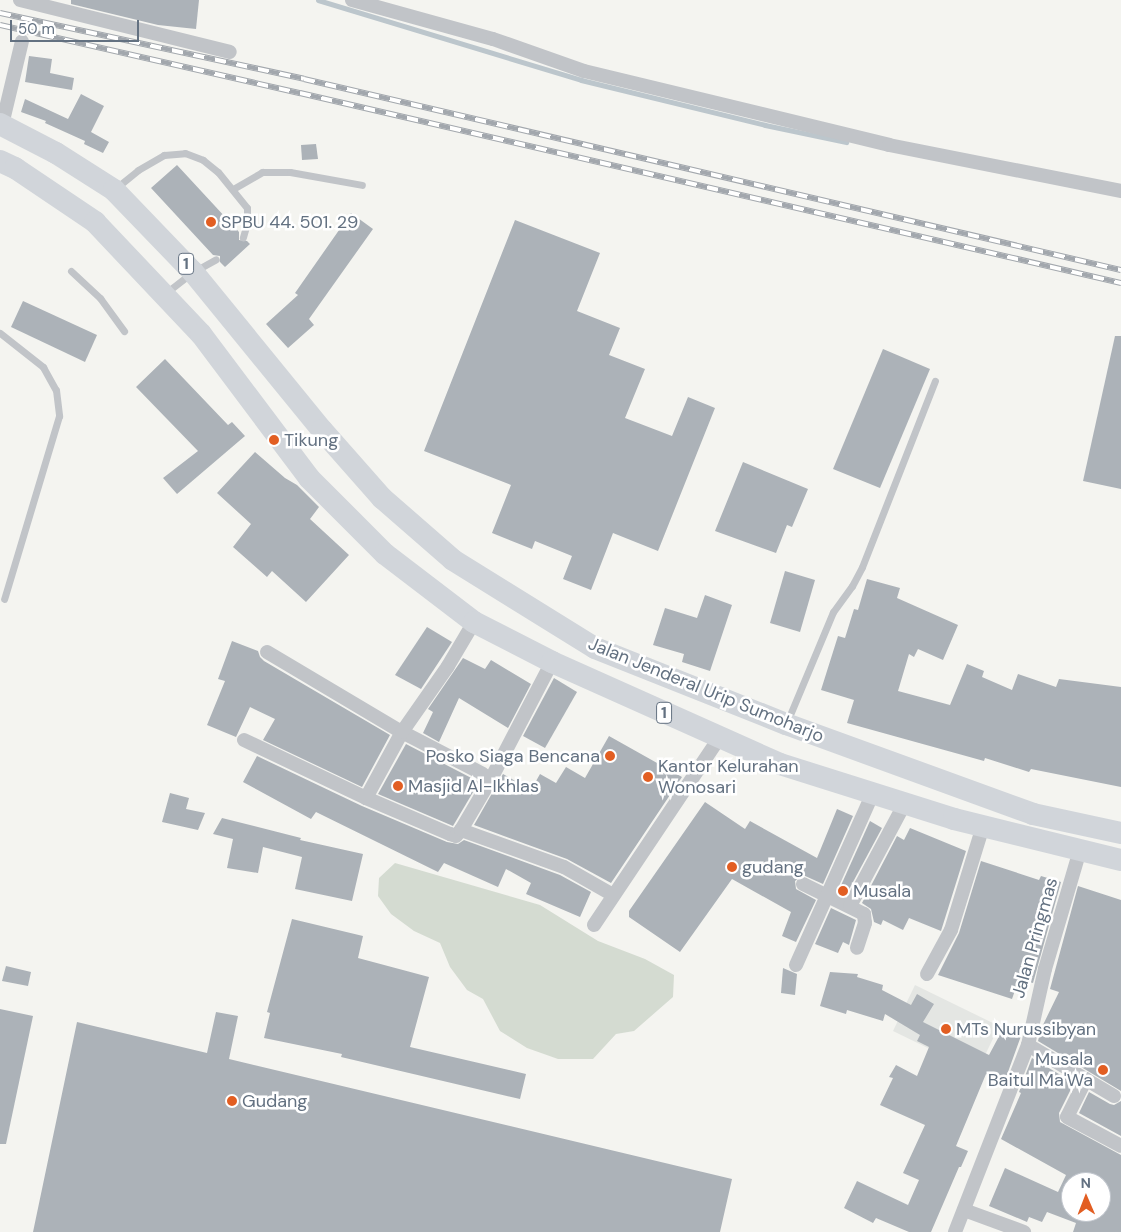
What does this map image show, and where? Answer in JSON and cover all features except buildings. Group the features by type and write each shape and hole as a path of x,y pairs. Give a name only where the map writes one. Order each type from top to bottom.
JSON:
{"highway":[{"name":"Jalan Jenderal Urip Sumoharjo","path":"1,125 56,153 114,190 193,272 322,430 382,498 453,560 595,648 786,724 1033,814 1121,833"},
{"name":"Jalan Jenderal Urip Sumoharjo","path":"0,161 15,168 95,222 201,334 309,478 385,554 474,622 552,662 780,764 904,805 1121,860"}],"street":[{"path":"352,0 494,39 584,71 889,145 1121,191"},
{"path":"28,4 230,52"},
{"path":"1,125 22,41"},
{"path":"366,798 402,732 442,674 474,622"},
{"path":"267,652 402,732 483,774"},
{"path":"244,740 366,798 456,836 491,779 552,662"},
{"path":"594,925 719,738"},
{"path":"796,965 873,794"},
{"path":"850,906 904,805"},
{"path":"927,974 951,930 983,826"},
{"path":"461,830 564,867 613,896"},
{"name":"Jalan Pringmas","path":"955,1232 1028,1046 1044,969 1080,850"},
{"path":"803,884 850,906 865,916 857,948"},
{"path":"1028,1046 1114,1096"},
{"path":"1086,1078 1067,1117 1121,1146"},
{"path":"964,1210 1024,1232"}],"lane":[{"path":"114,190 138,170 164,155 185,153 203,160 218,172 233,189 246,208 247,223 243,237"},
{"path":"233,189 262,172 290,172 362,185"},
{"path":"164,295 193,272 216,259"},
{"path":"71,271 100,298 124,331"},
{"path":"0,333 42,367 56,390 59,416 4,599"},
{"path":"786,724 833,612 852,586 862,567 935,381"}],"shaded area":[{"path":"395,863 540,905 598,941 645,959 674,975 673,997 634,1031 616,1034 593,1059 558,1059 527,1048 500,1031 483,999 467,990 450,967 440,943 414,931 391,914 378,896 379,878"},
{"name":"MTs Nurussibyan","path":"915,985 999,1026 977,1072 893,1031"}],"waterway":[{"path":"318,0 581,80 765,125 846,142"}],"railway":[{"path":"0,13 304,79 1121,270"},
{"path":"0,25 1121,283"}],"place":[{"name":"SPBU 44. 501. 29","path":"211,222"},
{"name":"Tikung","path":"274,440"},
{"name":"Posko Siaga Bencana","path":"610,756"},
{"name":"Kantor Kelurahan Wonosari","path":"648,777"},
{"name":"Masjid Al-Ikhlas","path":"398,786"},
{"name":"gudang","path":"732,867"},
{"name":"Musala","path":"843,891"},
{"name":"MTs Nurussibyan","path":"946,1029"},
{"name":"Musala Baitul Ma'Wa","path":"1103,1070"},
{"name":"Gudang","path":"232,1101"}]}
